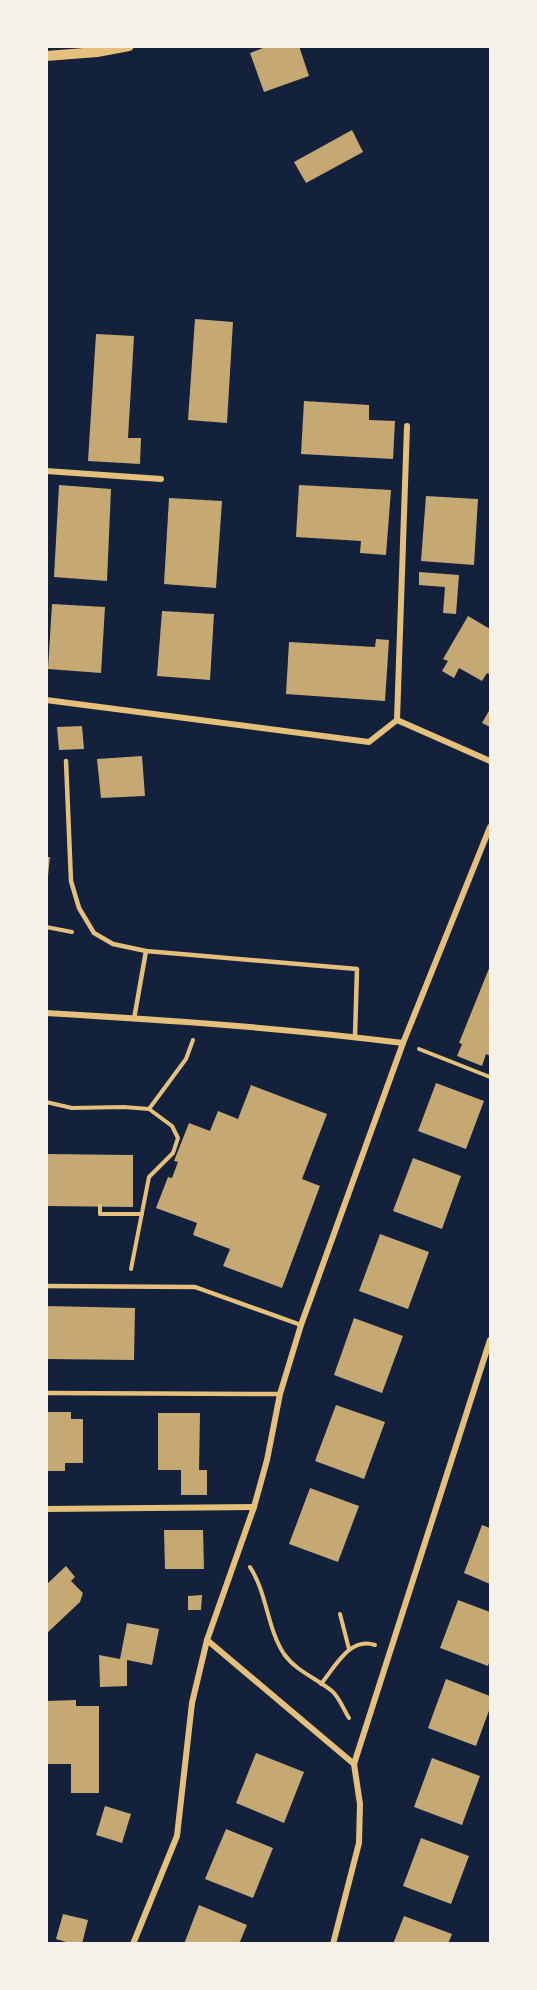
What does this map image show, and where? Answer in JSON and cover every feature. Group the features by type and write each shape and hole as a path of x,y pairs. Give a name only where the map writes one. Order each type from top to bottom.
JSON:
{"street":[{"path":"46,56 97,52 129,46"},
{"path":"46,700 369,742 397,720 407,426"},
{"path":"46,471 161,479"},
{"path":"397,720 490,761"},
{"path":"133,1944 177,1836 192,1703 207,1640 254,1507 267,1460 280,1394 301,1325 403,1043 490,827"},
{"path":"46,1013 355,1037 403,1043"},
{"path":"333,1944 359,1844 360,1804 354,1764 490,1340"},
{"path":"46,1509 254,1507"},
{"path":"207,1640 354,1764"}],"lane":[{"path":"66,761 71,881 80,908 94,933 113,944 146,951 357,969 355,1037"},
{"path":"134,1019 146,951"},
{"path":"46,1286 195,1287 301,1325"},
{"path":"46,1393 280,1394"}],"path":[{"path":"149,1109 186,1059 194,1039 194,1024"},
{"path":"403,1043 490,1077"},
{"path":"46,1102 72,1108 149,1109 172,1126 178,1138 173,1153 149,1177 127,1286"},
{"path":"100,1206 100,1214 142,1214"},
{"path":"237,1552 247,1562 257,1578 278,1642 285,1655 295,1665 334,1692 350,1719 365,1728"},
{"path":"340,1614 349,1649"},
{"path":"321,1684 349,1649 370,1643 390,1650"}],"building":[{"path":"268,46 299,46 309,76 264,92 250,53"},
{"path":"352,130 363,152 306,183 294,162"},
{"path":"195,319 233,322 227,423 188,420"},
{"path":"96,334 134,336 128,438 141,438 140,464 88,461"},
{"path":"304,401 369,405 369,420 395,421 393,459 301,454"},
{"path":"59,485 111,489 107,581 54,577"},
{"path":"299,485 391,490 386,555 360,553 361,541 296,537"},
{"path":"426,496 478,499 474,565 421,561"},
{"path":"169,498 222,501 216,588 164,584"},
{"path":"419,572 459,575 456,614 443,613 445,587 419,585"},
{"path":"52,604 105,607 101,673 48,669"},
{"path":"162,611 214,614 210,680 157,676"},
{"path":"468,616 490,629 490,675 487,673 482,681 459,668 454,678 442,671 448,661 443,659"},
{"path":"376,639 389,640 385,701 286,694 289,642 375,647"},
{"path":"490,709 490,727 482,723"},
{"path":"82,726 84,749 59,750 57,727"},
{"path":"142,756 145,796 101,798 97,759"},
{"path":"46,857 50,857 48,876 46,876"},
{"path":"490,966 490,1056 486,1054 482,1066 457,1056 462,1044 459,1043"},
{"path":"436,1083 484,1101 466,1149 418,1131"},
{"path":"251,1085 327,1114 302,1179 320,1186 282,1288 223,1266 230,1249 193,1235 197,1223 156,1208 168,1177 172,1178 178,1162 174,1161 189,1123 210,1131 218,1111 238,1119"},
{"path":"46,1154 133,1155 133,1207 46,1206"},
{"path":"413,1158 461,1176 442,1229 393,1211"},
{"path":"380,1234 429,1252 408,1309 359,1291"},
{"path":"46,1306 135,1308 134,1360 46,1359"},
{"path":"354,1318 403,1336 382,1393 334,1375"},
{"path":"336,1405 385,1422 364,1479 315,1461"},
{"path":"46,1412 71,1412 71,1419 83,1419 83,1463 65,1463 65,1471 46,1471"},
{"path":"158,1413 200,1413 199,1470 207,1470 207,1495 181,1495 181,1470 158,1470"},
{"path":"310,1488 359,1506 338,1562 289,1544"},
{"path":"482,1525 490,1528 490,1584 464,1573"},
{"path":"164,1530 203,1530 204,1569 165,1569"},
{"path":"66,1566 75,1577 71,1581 83,1593 80,1602 46,1634 46,1585"},
{"path":"202,1595 201,1610 188,1610 188,1596"},
{"path":"458,1600 490,1612 488,1666 440,1648"},
{"path":"127,1623 159,1629 152,1665 127,1660 127,1686 100,1687 99,1655 120,1659"},
{"path":"446,1679 490,1696 490,1708 476,1746 428,1728"},
{"path":"76,1700 76,1706 99,1706 99,1793 71,1793 71,1764 46,1764 46,1701"},
{"path":"256,1753 304,1772 284,1823 236,1803"},
{"path":"432,1758 480,1776 462,1825 414,1807"},
{"path":"105,1806 131,1814 122,1843 96,1835"},
{"path":"226,1829 273,1848 253,1898 205,1879"},
{"path":"421,1838 469,1856 451,1904 403,1886"},
{"path":"199,1905 247,1925 239,1944 184,1944"},
{"path":"63,1914 88,1920 82,1944 56,1939"},
{"path":"404,1916 452,1934 448,1944 393,1944"}]}
